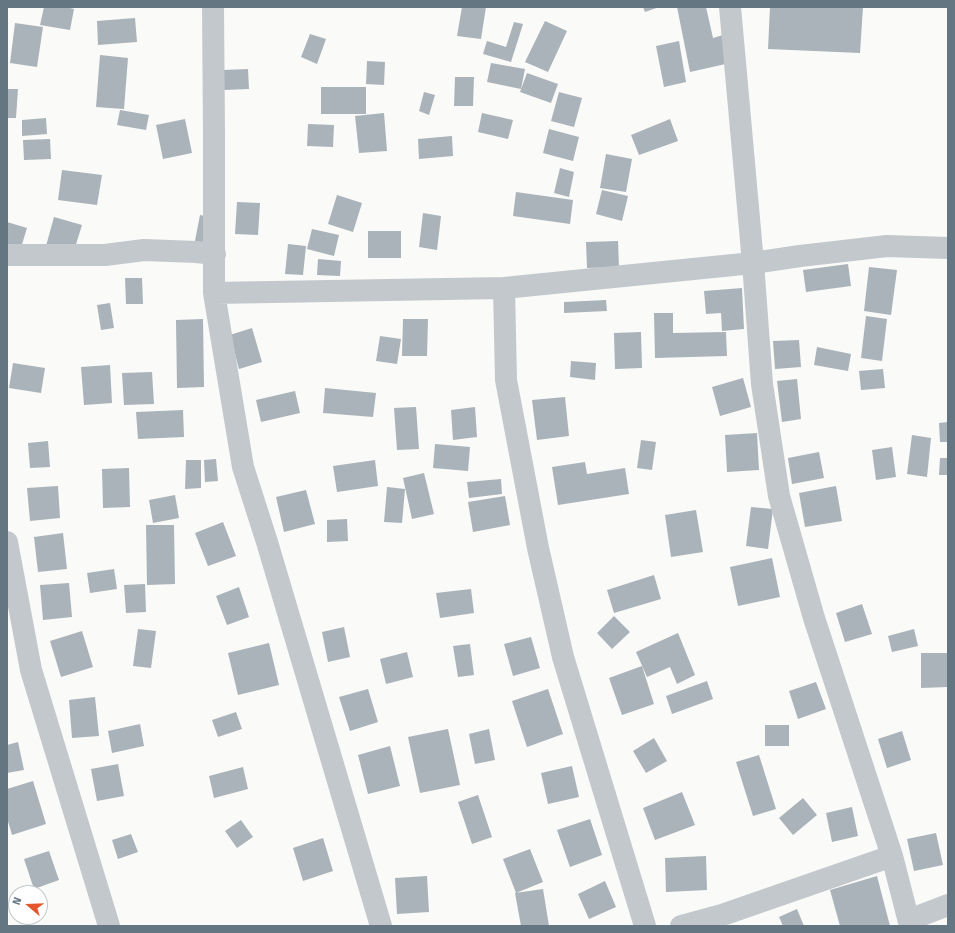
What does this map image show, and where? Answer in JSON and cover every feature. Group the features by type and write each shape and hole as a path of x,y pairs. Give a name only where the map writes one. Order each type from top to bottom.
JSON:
{"street":[{"path":"213,7 214,294 243,467 270,550 381,926"},
{"path":"730,7 753,263 762,384 780,496 814,618 892,856 910,923 948,905"},
{"path":"214,294 504,288 753,263 887,246 948,248"},
{"path":"7,255 106,255 144,250 215,254"},
{"path":"504,288 506,380 538,548 563,658 645,926"},
{"path":"7,542 31,670 109,926"},
{"path":"681,926 725,914 892,856"}],"building":[{"path":"44,7 66,7 74,9 70,30 40,25"},
{"path":"462,7 486,7 481,39 457,36"},
{"path":"643,7 659,7 645,12"},
{"path":"677,7 706,7 713,38 723,35 730,63 690,72"},
{"path":"770,7 863,7 860,53 768,49"},
{"path":"135,18 137,42 98,45 97,21"},
{"path":"545,21 567,31 548,72 525,62"},
{"path":"514,22 523,24 511,62 483,54 487,41 506,47"},
{"path":"15,23 43,27 37,67 10,63"},
{"path":"310,34 326,39 317,64 301,57"},
{"path":"679,41 686,82 664,87 656,46"},
{"path":"100,55 128,58 124,109 96,107"},
{"path":"367,61 385,62 384,85 366,84"},
{"path":"491,63 525,69 521,89 487,82"},
{"path":"248,69 249,89 224,90 223,70"},
{"path":"527,73 558,84 551,103 520,92"},
{"path":"455,77 474,77 473,106 454,106"},
{"path":"321,87 366,87 366,114 321,114"},
{"path":"7,89 18,89 16,118 7,118"},
{"path":"424,92 435,95 429,115 419,111"},
{"path":"559,92 582,98 574,127 551,121"},
{"path":"120,110 149,115 146,130 117,125"},
{"path":"384,113 387,151 359,153 355,116"},
{"path":"482,113 513,120 508,139 478,132"},
{"path":"46,118 47,134 22,136 22,120"},
{"path":"185,119 192,153 163,159 156,125"},
{"path":"670,119 678,141 639,155 631,135"},
{"path":"308,124 334,125 333,147 307,146"},
{"path":"549,129 579,137 573,161 543,153"},
{"path":"452,136 453,156 419,159 418,139"},
{"path":"50,139 51,159 24,160 23,140"},
{"path":"606,154 632,159 626,192 600,188"},
{"path":"560,168 574,172 569,197 554,193"},
{"path":"62,170 102,175 97,205 58,200"},
{"path":"602,190 628,196 622,221 596,214"},
{"path":"516,192 573,200 570,224 513,216"},
{"path":"337,195 362,203 353,232 328,224"},
{"path":"237,202 260,203 258,235 235,234"},
{"path":"423,213 441,216 437,250 419,247"},
{"path":"200,215 213,218 207,249 194,246"},
{"path":"54,217 82,225 73,254 46,246"},
{"path":"7,222 27,228 19,254 7,250"},
{"path":"312,229 339,235 334,256 307,249"},
{"path":"368,231 401,231 401,258 368,258"},
{"path":"618,241 619,267 587,268 586,242"},
{"path":"288,244 306,246 303,275 285,274"},
{"path":"318,259 341,261 340,276 317,275"},
{"path":"848,264 851,286 806,292 803,270"},
{"path":"869,267 897,270 891,315 864,311"},
{"path":"125,278 142,278 143,304 126,304"},
{"path":"742,288 744,329 722,331 721,313 706,314 704,291"},
{"path":"606,300 607,311 564,313 564,302"},
{"path":"110,303 114,328 101,330 97,305"},
{"path":"654,313 673,313 673,333 726,332 727,356 655,358"},
{"path":"866,316 887,319 882,361 861,358"},
{"path":"203,319 204,387 177,388 176,320"},
{"path":"403,319 428,319 427,356 402,356"},
{"path":"252,328 262,362 239,369 230,335"},
{"path":"641,332 642,368 615,369 614,333"},
{"path":"380,336 401,339 397,364 376,361"},
{"path":"799,340 801,367 775,369 773,341"},
{"path":"817,347 851,354 848,371 814,365"},
{"path":"571,361 596,363 595,380 570,377"},
{"path":"13,363 45,368 41,393 9,388"},
{"path":"110,365 112,403 84,405 81,367"},
{"path":"883,369 885,388 861,390 859,371"},
{"path":"152,372 154,404 124,405 122,373"},
{"path":"743,378 751,407 720,416 712,387"},
{"path":"797,379 801,419 782,422 777,381"},
{"path":"325,388 376,393 373,417 323,413"},
{"path":"295,391 300,413 261,422 256,400"},
{"path":"565,397 569,436 537,440 532,400"},
{"path":"416,407 419,449 397,450 394,408"},
{"path":"475,407 477,437 453,440 451,410"},
{"path":"183,410 184,437 138,439 136,412"},
{"path":"948,422 948,442 940,442 939,423"},
{"path":"757,433 759,470 727,472 725,435"},
{"path":"912,435 931,438 927,477 907,474"},
{"path":"641,440 656,442 652,470 637,468"},
{"path":"48,441 50,467 30,468 28,443"},
{"path":"435,444 470,447 468,471 433,468"},
{"path":"892,447 896,477 876,480 872,450"},
{"path":"819,452 824,478 792,484 788,458"},
{"path":"940,458 948,458 948,475 939,475"},
{"path":"216,459 218,481 205,482 204,460"},
{"path":"186,460 201,460 201,488 185,489"},
{"path":"375,460 378,486 337,492 333,466"},
{"path":"585,462 587,474 625,468 629,494 558,505 552,467"},
{"path":"129,468 130,507 103,508 102,469"},
{"path":"424,473 434,514 412,519 403,478"},
{"path":"501,479 502,494 469,498 467,482"},
{"path":"58,486 60,518 30,521 27,488"},
{"path":"836,486 842,521 805,527 799,493"},
{"path":"387,487 405,489 402,523 384,522"},
{"path":"306,490 315,524 284,532 276,497"},
{"path":"175,495 179,518 153,523 149,500"},
{"path":"505,496 510,525 473,532 468,502"},
{"path":"751,507 773,509 768,549 746,546"},
{"path":"696,510 703,552 671,557 665,515"},
{"path":"347,519 348,541 327,542 327,520"},
{"path":"223,522 236,556 208,566 195,533"},
{"path":"146,525 174,525 175,584 147,585"},
{"path":"63,533 67,569 38,572 34,537"},
{"path":"772,558 780,597 738,606 730,567"},
{"path":"114,569 117,589 90,593 87,573"},
{"path":"654,575 661,599 614,613 607,590"},
{"path":"69,583 72,617 43,620 40,585"},
{"path":"145,584 146,612 126,613 124,585"},
{"path":"239,587 249,617 227,625 216,596"},
{"path":"471,589 474,613 440,618 436,593"},
{"path":"862,604 872,634 845,642 836,613"},
{"path":"614,616 630,632 612,649 597,633"},
{"path":"344,627 350,657 328,662 322,632"},
{"path":"138,629 156,631 151,668 133,666"},
{"path":"914,629 918,646 892,652 888,636"},
{"path":"82,631 93,667 61,677 50,641"},
{"path":"678,633 695,675 677,684 670,667 647,677 636,652"},
{"path":"531,637 540,668 513,676 504,644"},
{"path":"269,643 279,685 238,695 228,653"},
{"path":"470,644 474,675 458,677 453,646"},
{"path":"407,652 413,677 386,684 380,659"},
{"path":"921,653 948,653 948,687 921,688"},
{"path":"642,666 654,704 622,715 609,678"},
{"path":"707,681 713,699 672,714 666,696"},
{"path":"816,682 826,709 798,719 789,691"},
{"path":"368,689 378,722 350,731 339,697"},
{"path":"548,689 563,734 527,747 512,701"},
{"path":"95,697 99,736 72,738 69,700"},
{"path":"236,712 242,729 218,737 212,720"},
{"path":"140,724 144,746 112,753 108,731"},
{"path":"765,725 789,725 789,746 765,746"},
{"path":"448,729 460,785 420,793 408,737"},
{"path":"489,729 495,760 475,764 469,734"},
{"path":"902,731 911,760 887,768 878,739"},
{"path":"654,738 667,761 646,773 633,751"},
{"path":"18,742 24,770 7,773 7,745"},
{"path":"390,746 400,786 368,794 358,755"},
{"path":"759,755 776,809 753,816 736,762"},
{"path":"118,764 124,796 97,801 91,769"},
{"path":"572,766 579,797 548,804 541,773"},
{"path":"243,767 248,789 214,798 209,776"},
{"path":"33,781 46,824 12,835 7,818 7,789"},
{"path":"682,792 695,825 655,840 643,808"},
{"path":"478,795 492,837 472,844 458,802"},
{"path":"803,798 817,815 793,835 779,818"},
{"path":"852,807 858,836 832,842 826,813"},
{"path":"590,819 602,855 570,867 557,830"},
{"path":"241,820 253,837 237,848 225,831"},
{"path":"936,833 943,865 914,871 907,839"},
{"path":"131,834 138,852 118,859 112,840"},
{"path":"323,838 333,871 303,881 293,848"},
{"path":"530,849 543,882 516,893 503,859"},
{"path":"49,851 59,880 45,885 33,885 24,859"},
{"path":"706,856 707,890 666,892 665,858"},
{"path":"427,876 429,912 397,914 395,878"},
{"path":"877,876 890,926 840,926 830,890"},
{"path":"605,881 616,907 589,919 578,894"},
{"path":"543,889 549,926 521,926 515,893"},
{"path":"797,909 804,926 783,926 779,917"}]}
